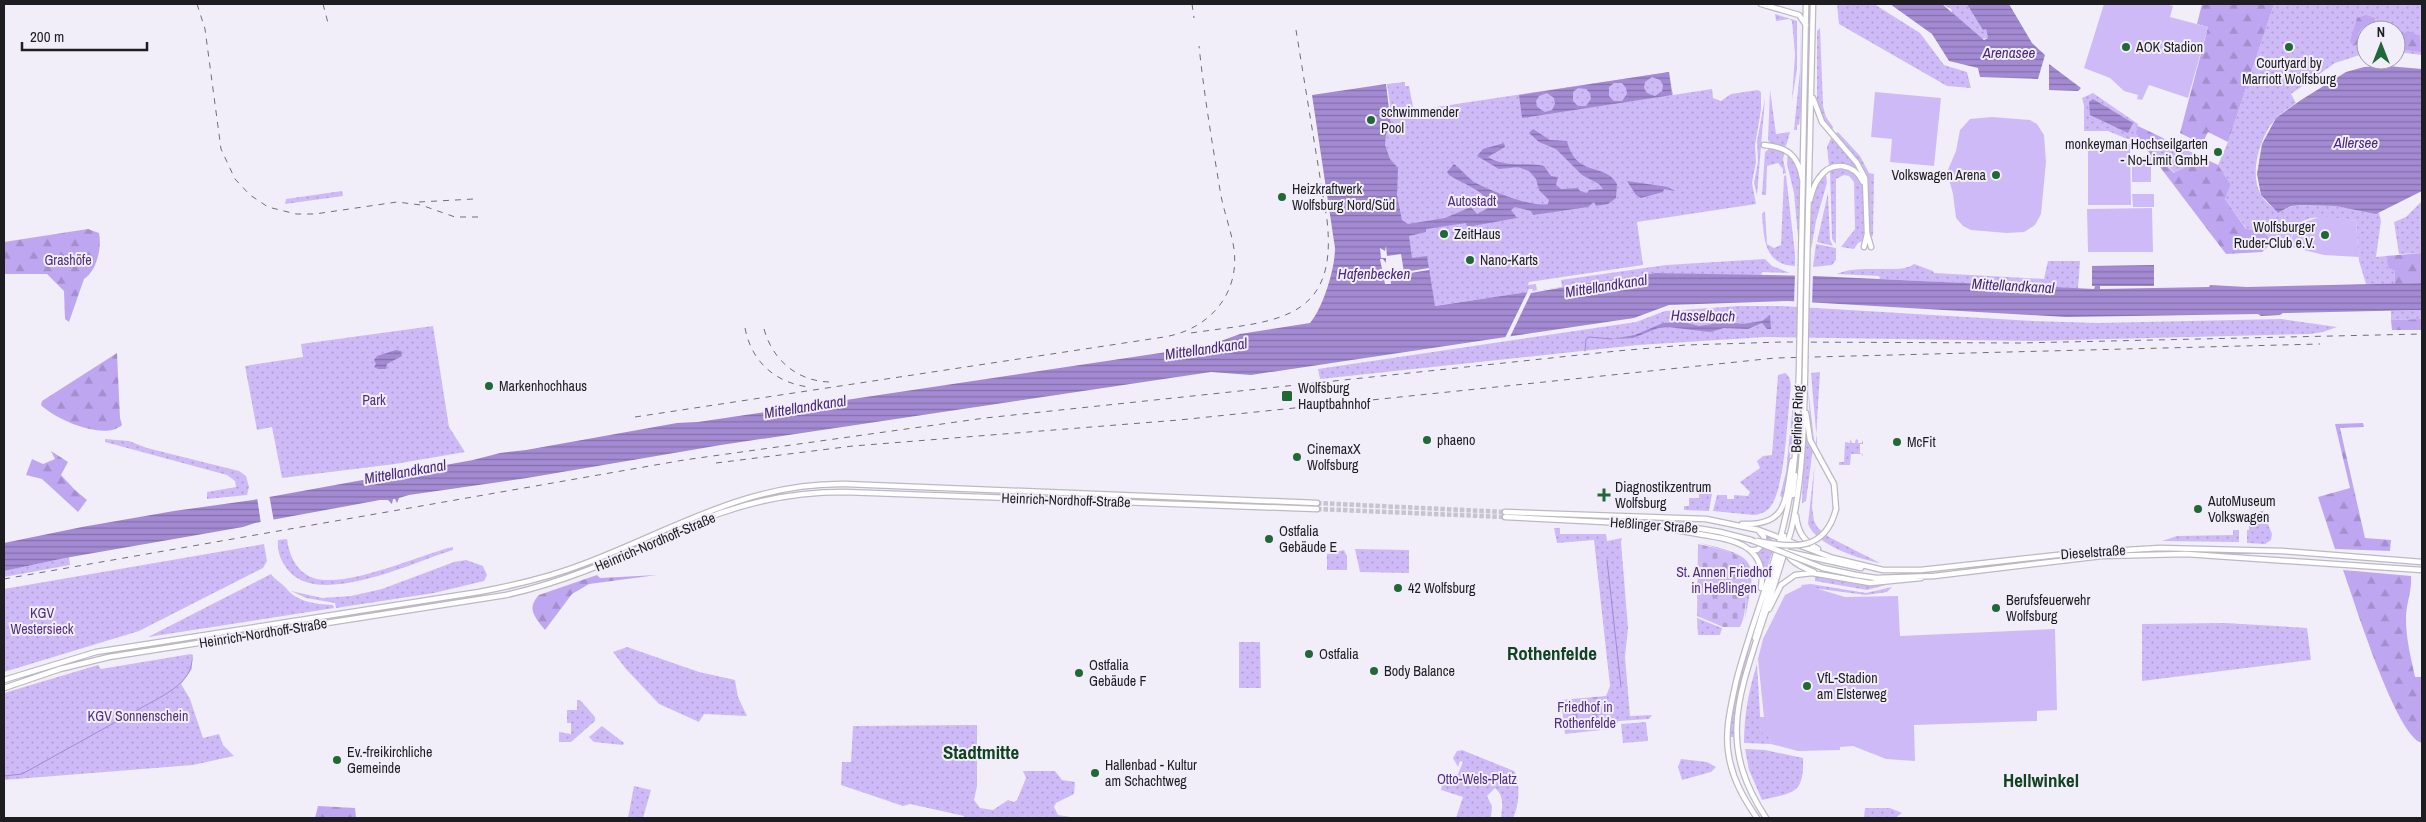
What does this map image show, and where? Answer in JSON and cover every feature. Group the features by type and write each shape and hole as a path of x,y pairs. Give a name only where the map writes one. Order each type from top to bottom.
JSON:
{"main road":[{"path":"1761,4 1799,15 1806,25"},
{"name":"Berliner Ring","path":"1783,540 1796,449 1804,187 1806,4"},
{"name":"Berliner Ring","path":"1757,818 1736,781 1729,756 1728,729 1737,678 1774,558 1796,507 1800,482 1808,264 1813,4"},
{"path":"1811,92 1818,115 1831,135 1857,163 1865,178 1867,233 1864,247"},
{"path":"1764,145 1783,148 1792,154 1798,163 1804,187"},
{"path":"1808,205 1818,178 1827,169 1843,166 1852,168 1861,177 1866,195"},
{"path":"1867,233 1871,247"},
{"path":"1751,540 1781,546 1799,546 1819,537 1830,525 1836,509 1836,492 1828,471 1810,440 1804,395"},
{"path":"1733,524 1761,524 1775,517 1785,499 1796,449"},
{"name":"Heinrich-Nordhoff-Straße","path":"4,680 94,652 479,592 535,580 592,561 736,500 803,486 838,484 893,486 1317,506 862,492 800,494 771,499 726,511 592,569 533,589 506,595 109,657 60,669 4,688"},
{"path":"1796,507 1798,527 1804,540 1833,558"},
{"name":"Heßlinger Straße","path":"1770,534 1733,524 1685,517 1505,514 1697,528 1751,540 1798,559"},
{"path":"1661,524 1676,530 1729,540 1751,550 1757,550 1763,544 1764,538 1758,530"},
{"name":"Dieselstraße","path":"1770,534 1833,558 1872,568 1922,570 2075,553 2160,548 2282,551 2422,562"},
{"path":"1766,818 1745,779 1736,742 1740,697 1784,551 1783,540"},
{"path":"1751,550 1762,567 1760,600"},
{"path":"1784,551 1792,562 1802,568 1820,574"},
{"path":"1753,652 1756,630 1784,551"},
{"path":"1774,558 1784,551 1840,565 1872,568"},
{"name":"Dieselstraße","path":"1798,559 1842,573 1876,578 1934,576 2102,556 2186,554 2422,570"},
{"path":"1802,568 1801,559 1808,556"},
{"path":"1764,618 1777,591 1788,578 1803,573 1820,574 1870,583 1934,576"}],"green space":[{"path":"1837,4 1874,4 1920,33 1944,65 1967,72 1971,88 1947,86 1839,24"},
{"path":"1942,4 1967,4 1986,29 1988,38 1980,39 1953,15 1951,9"},
{"name":"AOK Stadion","path":"2104,4 2165,4 2173,6 2170,17 2208,27 2188,98 2149,85 2142,100 2137,99 2138,95 2124,91 2110,78 2084,68"},
{"path":"2202,4 2274,4 2228,142 2208,132 2202,144 2180,133 2208,27 2197,24"},
{"path":"2274,4 2422,4 2422,55 2406,53 2406,20 2356,20 2356,56 2335,63 2291,94 2296,103 2279,115 2271,124 2258,153 2256,164 2257,184 2260,193 2278,213 2292,206 2302,205 2336,206 2379,213 2381,221 2376,257 2386,256 2388,268 2395,271 2395,284 2366,284 2359,261 2356,221 2326,217 2304,220 2296,227 2285,249 2261,232 2248,231 2225,199 2231,185 2218,165 2228,142"},
{"path":"1775,14 1797,21 1797,69 1792,100 1795,54 1792,21 1789,19 1776,21"},
{"path":"2366,15 2375,18 2375,20 2356,20"},
{"path":"1800,21 1801,110 1799,125 1797,125 1797,130 1794,130 1800,71"},
{"path":"2356,21 2356,45 2353,46 2350,41"},
{"path":"1820,28 1823,106 1826,117 1833,127 1832,132 1822,119 1817,106 1817,31"},
{"path":"2408,31 2420,36 2421,52 2406,50 2406,32"},
{"name":"Autostadt","path":"1669,72 1673,95 1712,89 1713,98 1721,101 1731,94 1758,90 1761,92 1761,110 1755,145 1756,162 1752,183 1756,204 1637,222 1643,265 1529,282 1528,285 1536,284 1537,291 1434,306 1343,259 1315,96 1385,85 1390,114"},
{"path":"1405,82 1405,86 1409,86 1413,107 1391,112 1387,84"},
{"path":"1770,90 1776,134 1790,132 1786,146 1771,144 1768,140"},
{"path":"1875,92 1941,98 1934,166 1890,162 1892,139 1871,137"},
{"path":"2093,93 2138,124 2137,135 2141,142 2108,131 2084,131 2084,105 2082,98"},
{"path":"1765,98 1757,195 1754,183 1758,162 1757,141"},
{"name":"Volkswagen Arena","path":"1992,117 2030,120 2037,124 2044,135 2046,162 2041,214 2035,225 2024,232 2007,233 1971,230 1963,226 1956,218 1953,194 1947,172 1956,151 1960,130 1970,119"},
{"path":"2138,126 2163,138 2153,152 2174,173 2190,165 2193,153 2218,165 2231,185 2225,199 2246,229 2264,233 2274,241 2262,252 2226,254 2141,142 2136,133"},
{"path":"1838,132 1860,156 1869,173 1874,174 1873,236 1870,236 1867,177 1860,163 1835,134"},
{"path":"1831,138 1850,158 1858,170 1847,164 1829,165 1827,147"},
{"path":"2163,138 2193,153 2190,165 2175,173 2153,152"},
{"path":"2088,144 2130,144 2131,205 2088,205"},
{"path":"1770,148 1785,152 1783,159 1786,173 1783,174 1783,169 1778,163 1767,166 1766,195 1762,195 1765,152"},
{"path":"1788,154 1799,172 1799,247 1794,193 1787,164"},
{"path":"2132,157 2151,157 2151,182 2132,182"},
{"path":"1840,168 1854,173 1863,185 1864,240 1858,243 1854,249 1841,247 1855,229 1854,182 1849,176 1844,175 1836,179 1836,244 1832,239 1830,171"},
{"path":"1826,174 1827,183 1816,221 1811,250 1811,209 1815,189"},
{"path":"1786,175 1795,266 1777,261 1771,255 1765,241 1762,214 1765,211 1767,244 1774,248 1781,245 1784,176"},
{"path":"342,191 343,196 285,204 286,199"},
{"path":"1828,193 1830,240 1833,246 1817,242"},
{"path":"2132,194 2154,194 2154,207 2133,207"},
{"path":"2422,201 2422,253 2399,254 2394,222 2406,217"},
{"path":"2152,208 2153,252 2088,252 2087,209"},
{"name":"Wolfsburger Ruder-Club e.V.","path":"2319,217 2356,221 2359,257 2324,255 2288,246 2297,225"},
{"name":"Grashöfe","path":"88,229 99,233 98,258 92,270 84,279 69,322 65,319 64,291 47,274 4,274 4,242"},
{"path":"1816,244 1836,248 1836,260 1832,265 1813,267"},
{"path":"2422,253 2422,283 2395,284 2395,271 2388,268 2386,256"},
{"path":"1765,259 1772,266 1790,273 1762,272 1761,276 1655,273 1562,287 1561,280 1666,265"},
{"path":"2048,261 2080,261 2078,289 1880,279 1879,276 1837,274 1856,269 1899,269 1914,264 1934,273 2044,279"},
{"path":"1740,306 1782,306 2098,323 2281,319 2337,327 2310,334 2033,341 1766,337 1638,345 1320,379 1318,369 1636,322 1665,311"},
{"path":"2422,310 2422,319 2391,320 2391,311"},
{"path":"2422,319 2422,330 2392,330 2391,320"},
{"name":"Park","path":"433,326 449,427 465,452 395,464 282,478 272,427 257,430 245,366 303,357 301,344"},
{"path":"117,353 120,418 122,425 104,431 93,430 58,417 41,405 42,401"},
{"path":"1820,372 1816,434 1811,373"},
{"path":"1785,373 1789,377 1791,386 1782,469 1776,497 1768,510 1759,514 1713,511 1717,495 1727,495 1727,499 1734,499 1734,495 1748,496 1750,492 1740,482 1760,468 1757,461 1763,456 1772,455 1778,375"},
{"path":"1808,388 1814,440 1806,501 1802,503 1804,438 1813,435 1810,421"},
{"path":"1794,394 1792,444 1783,498 1780,496 1786,472"},
{"path":"2363,423 2364,427 2340,428 2365,538 2391,540 2390,551 2335,549 2318,497 2350,488 2335,424"},
{"path":"1816,434 1817,442 1815,465"},
{"path":"105,439 129,441 147,448 239,471 246,476 249,487 247,495 207,499 207,492 236,487 235,481 227,475 105,442"},
{"path":"1850,439 1852,443 1855,443 1856,439 1858,443 1862,443 1863,440 1863,444 1860,444 1860,453 1863,454 1863,457 1862,454 1851,454 1850,465 1839,465 1839,462 1844,462 1845,442 1850,443"},
{"path":"51,451 68,462 61,475 87,500 78,512 42,479 26,475 32,459 43,464 55,459"},
{"path":"1815,465 1812,507 1814,521 1818,528 1829,537 1880,563 1839,550 1829,545 1813,532 1808,524"},
{"path":"1699,491 1708,491 1712,494 1709,511 1684,510 1684,506 1689,506 1689,498 1699,498"},
{"path":"2260,511 2263,511 2272,534 2271,540 2265,544 2247,543 2247,530 2249,530 2249,526 2257,526 2257,523 2262,522"},
{"path":"1554,528 1560,528 1560,534 1606,534 1607,541 1622,538 1628,628 1625,657 1630,716 1652,715 1649,719 1619,721 1610,729 1606,696 1610,686 1594,540 1557,543"},
{"path":"2233,530 2239,530 2239,542 2162,541 2177,536 2233,535"},
{"path":"1763,534 1771,538 1775,544 1765,575 1761,560 1754,551 1760,549"},
{"path":"287,539 295,564 302,572 321,580 338,580 358,576 453,547 453,550 365,579 340,584 318,584 299,579 285,566 279,554 278,540"},
{"path":"1700,543 1734,553 1744,558 1749,564 1751,585 1745,619 1748,571 1729,552"},
{"name":"KGV Westersieck","path":"264,544 267,561 263,568 139,631 4,672 4,589"},
{"name":"St. Annen Friedhof in Heßlingen","path":"1698,544 1732,553 1744,563 1748,582 1743,620 1740,627 1723,627 1697,616"},
{"path":"1355,549 1409,550 1409,573 1360,572"},
{"path":"1344,550 1347,556 1347,570 1327,570 1327,554"},
{"path":"69,557 70,565 4,577 4,571"},
{"path":"466,560 483,566 487,575 484,581 434,593 336,608 335,603 306,598 291,591 322,598 351,596 382,589 454,562"},
{"path":"2343,570 2411,576 2406,626 2415,677 2422,677 2422,743 2412,735 2400,718 2388,694"},
{"path":"271,574 295,596 313,603 333,605 334,608 148,637"},
{"path":"597,575 600,578 657,575 589,584 572,594 545,630 533,613 533,605 539,595"},
{"path":"1815,576 1856,584 1893,583 1867,590 1815,581"},
{"path":"1811,584 1866,593 1892,587 1887,592 1866,595 1812,588 1804,590 1801,585"},
{"path":"1805,585 1845,597 1898,596 1900,636 2055,629 2057,710 2037,711 2037,721 1914,725 1915,761 1886,759 1853,746 1840,747 1840,750 1798,751 1771,744 1769,737 1761,732 1759,717 1764,717 1758,659 1763,639 1785,595"},
{"path":"1759,612 1737,697 1734,737 1729,737 1730,721 1740,674"},
{"path":"1697,618 1722,628 1720,635 1698,635"},
{"path":"2225,623 2307,628 2311,660 2142,681 2142,624"},
{"path":"1239,642 1260,642 1261,688 1239,688"},
{"path":"627,647 699,672 735,680 738,697 747,716 704,714 699,722 659,704 626,669 613,652"},
{"name":"KGV Sonnenschein","path":"191,654 192,669 181,684 190,699 203,738 219,734 223,745 234,756 193,765 4,780 4,693 98,665 101,669"},
{"path":"1757,664 1761,731 1769,737 1771,744 1744,743 1748,703"},
{"name":"Friedhof in Rothenfelde","path":"1606,696 1610,729 1565,734 1561,700"},
{"path":"577,700 580,700 595,717 595,721 571,742 559,742 559,732 571,734 571,723 567,723 567,710 577,710"},
{"path":"1646,722 1648,741 1623,743 1621,724"},
{"path":"977,725 977,786 974,800 980,808 993,810 1008,800 1014,802 1017,800 1026,778 1023,771 1055,771 1062,780 1075,782 1074,794 1056,803 1054,807 1058,815 1077,818 963,818 964,816 910,804 903,806 841,785 842,762 851,762 853,726"},
{"path":"602,726 624,743 623,745 594,742 589,737"},
{"path":"1745,749 1765,750 1803,758 1802,779 1799,785 1789,793 1762,800 1749,770"},
{"name":"Otto-Wels-Platz","path":"1462,750 1514,771 1518,781 1518,794 1517,808 1513,818 1501,818 1502,798 1495,788 1487,796 1492,806 1491,818 1456,818 1463,797 1441,790 1444,776 1451,778 1458,774 1463,762 1460,761 1458,767 1453,758 1457,751"},
{"path":"1681,759 1707,762 1716,767 1711,772 1682,780 1678,767"},
{"path":"634,786 651,790 643,818 628,818"},
{"path":"318,806 355,808 356,818 315,818"},
{"path":"1865,808 1890,808 1902,813 1895,818 1864,818"}],"water":[{"name":"Arenasee","path":"1890,4 1942,4 1984,40 1988,38 1986,29 1983,30 1967,4 2009,4 2032,43 2045,55 2038,79 1980,77 1978,68 1949,61 1932,34"},
{"path":"2049,64 2081,88 2078,91 2049,90"},
{"name":"Allersee","path":"2356,69 2422,69 2422,191 2376,214 2336,206 2302,205 2291,206 2278,213 2261,195 2257,174 2262,144 2276,118 2346,72"},
{"path":"1669,72 1672,95 1522,118 1519,95","holes":["1652,77 1660,80 1663,85 1662,91 1655,96 1647,93 1644,88 1645,82","1614,83 1622,83 1626,88 1627,94 1622,101 1614,101 1609,96 1609,87","1578,88 1586,89 1590,93 1591,99 1586,106 1578,106 1573,101 1573,92","1547,93 1554,98 1555,104 1552,110 1545,112 1537,107 1536,101 1539,96"]},
{"path":"1386,84 1391,126 1386,134 1385,145 1390,159 1398,168 1397,196 1402,220 1408,224 1445,218 1471,207 1477,214 1488,208 1490,203 1482,194 1449,175 1447,172 1454,164 1474,182 1511,198 1541,205 1548,204 1549,200 1539,190 1536,179 1529,171 1518,167 1499,169 1477,156 1483,149 1504,143 1505,147 1488,157 1508,164 1544,166 1551,176 1558,177 1556,185 1561,189 1578,188 1580,191 1587,193 1589,190 1603,189 1599,184 1582,175 1556,149 1539,142 1529,133 1533,129 1550,140 1567,141 1571,153 1577,160 1612,177 1617,184 1616,198 1608,204 1596,206 1594,202 1588,207 1533,215 1531,211 1515,207 1511,210 1517,218 1467,227 1466,223 1426,229 1426,232 1409,236 1412,258 1427,256 1435,306 1655,273 1814,276 2094,289 2095,286 2092,286 2092,266 2154,265 2154,286 2100,286 2100,289 2209,287 2210,285 2247,287 2422,283 2422,310 2283,313 2280,315 2261,316 2258,314 2066,317 1788,301 1669,305 1634,318 1251,375 1211,372 721,445 527,478 409,495 399,498 397,503 393,499 392,504 388,500 380,500 4,571 4,543 82,527 253,500 473,460 500,453 677,423 698,422 1207,346 1240,334 1310,323 1319,308 1327,288 1333,266 1335,248 1312,95"},
{"path":"2093,99 2133,123 2128,133 2090,115 2089,102"},
{"path":"1627,181 1668,187 1675,191 1664,189 1663,192 1641,198 1636,195"},
{"path":"1770,315 1771,329 1767,329 1762,323 1748,329 1724,328 1710,332 1668,327 1658,328 1633,338 1612,339 1635,335 1663,323 1683,322 1699,326 1726,322 1743,324 1762,321"},
{"path":"396,350 401,351 402,356 387,364 386,369 374,367 376,364 374,360 377,356"}],"pier":[{"path":"1386,246 1387,256 1401,254 1404,272 1429,268 1429,270 1404,274 1405,279 1394,281 1393,277 1390,277 1391,284 1385,284 1380,259 1383,259 1386,263 1386,258 1381,258 1380,248 1385,251"},
{"path":"1795,273 1813,273 1812,305 1794,304"},
{"path":"1571,286 1531,293 1509,339 1504,340 1529,289 1533,289 1532,291"},
{"path":"269,494 274,522 261,524 257,497"}],"waterway":[{"name":"Hasselbach","path":"1585,351 1586,339 1589,337 1612,339"},
{"name":"Hasselbach","path":"1607,560 1621,687"},
{"path":"136,711 164,695 181,682 188,674 192,655"},
{"path":"4,776 22,774 132,713"}],"tunnel":[{"path":"1317,503 1505,512"},
{"path":"1317,509 1505,517"}],"railway":[{"path":"197,4 205,29 221,149 235,179 250,195 268,207 296,214 315,214 397,202 421,205 455,217 481,217"},
{"path":"323,4 328,23"},
{"path":"1192,4 1194,18"},
{"path":"1191,333 1272,320 1293,311 1310,299 1322,280 1328,255 1327,220 1296,30"},
{"path":"635,417 1164,337 1194,327 1218,308 1232,281 1235,266 1233,242 1221,197 1199,46"},
{"path":"419,202 474,199"},
{"path":"745,328 753,351 766,368 786,381 809,387"},
{"path":"764,329 774,351 781,361 790,368 810,379 834,382"},
{"path":"4,579 684,460 985,418 1617,351 1686,345 1782,342 2020,343 2422,334"},
{"path":"716,463 853,446 1179,420 1775,358 2320,344"}],"place":[{"name":"AOK Stadion","path":"2126,47"},
{"name":"Courtyard by Marriott Wolfsburg","path":"2289,47"},
{"name":"schwimmender Pool","path":"1371,120"},
{"name":"monkeyman Hochseilgarten - No-Limit GmbH","path":"2218,152"},
{"name":"Volkswagen Arena","path":"1996,175"},
{"name":"Heizkraftwerk Wolfsburg Nord/Süd","path":"1282,197"},
{"name":"ZeitHaus","path":"1444,234"},
{"name":"Wolfsburger Ruder-Club e.V.","path":"2325,235"},
{"name":"Nano-Karts","path":"1470,260"},
{"name":"Markenhochhaus","path":"489,386"},
{"name":"Wolfsburg Hauptbahnhof","path":"1287,396"},
{"name":"phaeno","path":"1427,440"},
{"name":"McFit","path":"1897,442"},
{"name":"CinemaxX Wolfsburg","path":"1297,457"},
{"name":"Diagnostikzentrum Wolfsburg","path":"1604,495"},
{"name":"AutoMuseum Volkswagen","path":"2198,509"},
{"name":"Ostfalia Gebäude E","path":"1269,539"},
{"name":"42 Wolfsburg","path":"1398,588"},
{"name":"Berufsfeuerwehr Wolfsburg","path":"1996,608"},
{"name":"Ostfalia","path":"1309,654"},
{"name":"Body Balance","path":"1374,671"},
{"name":"Ostfalia Gebäude F","path":"1079,673"},
{"name":"VfL-Stadion am Elsterweg","path":"1807,686"},
{"name":"Ev.-freikirchliche Gemeinde","path":"337,760"},
{"name":"Hallenbad - Kultur am Schachtweg","path":"1095,773"}],"district":[{"name":"Rothenfelde","path":"1552,653"},
{"name":"Stadtmitte","path":"981,752"},
{"name":"Hellwinkel","path":"2041,780"}],"water label":[{"name":"Hafenbecken","path":"1374,274"},
{"name":"Mittellandkanal","path":"1606,286"},
{"name":"Mittellandkanal","path":"2013,286"},
{"name":"Mittellandkanal","path":"1206,349"},
{"name":"Mittellandkanal","path":"805,407"},
{"name":"Mittellandkanal","path":"405,472"}]}
